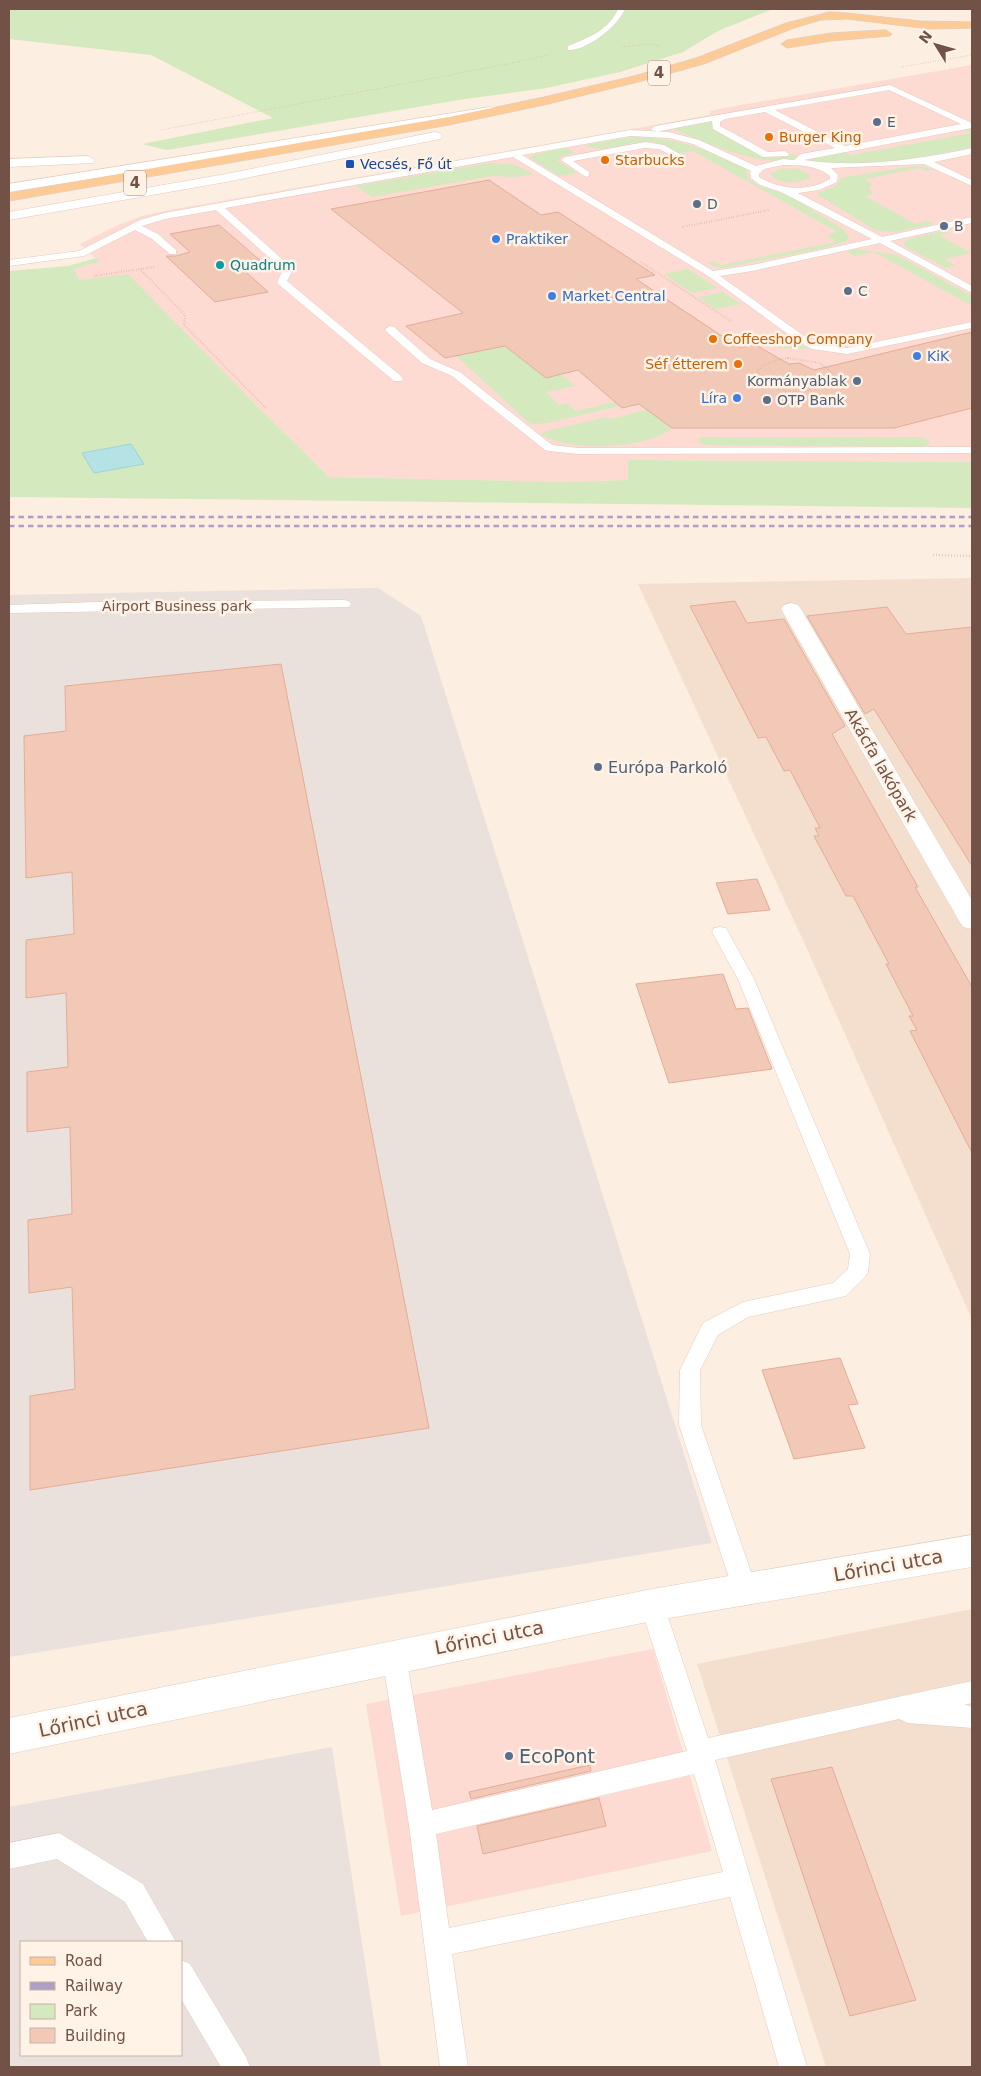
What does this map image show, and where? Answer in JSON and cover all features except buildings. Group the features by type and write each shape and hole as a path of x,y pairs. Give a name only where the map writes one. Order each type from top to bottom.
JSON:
{"main road":[{"path":"866,9 841,14 783,45 857,34 972,35"},
{"path":"891,9 909,18 949,26"},
{"path":"841,14 878,29 957,36"},
{"name":"4","path":"9,205 258,159 512,108 655,74 708,59 802,23 841,14 913,25 972,25"},
{"name":"4","path":"9,197 496,121 621,93 738,61"}],"street":[{"path":"9,188 425,120 512,108"},
{"path":"13,217 413,141 496,121"},
{"path":"9,163 197,157"},
{"name":"Akácfa lakópark","path":"790,609 970,912"},
{"name":"Lőrinci utca","path":"9,1736 394,1656 652,1605 972,1551"}],"lane":[{"path":"571,48 615,22 621,9"},
{"path":"9,263 39,261 80,254 134,227 164,216 890,87 971,126"},
{"path":"766,109 841,147"},
{"path":"724,116 716,121 716,127 766,155 774,156 971,126"},
{"path":"630,133 669,135 696,142 757,170"},
{"path":"586,174 565,160 645,145 661,147 679,156"},
{"path":"796,162 804,156 841,147"},
{"path":"972,151 925,161 888,164 821,166 796,162 770,164 761,167 754,173 755,178 761,182 781,188 972,290"},
{"path":"513,154 711,274 803,340 816,347 847,351 972,325"},
{"path":"725,154 770,164"},
{"path":"925,161 972,183"},
{"path":"834,176 888,164"},
{"path":"781,188 809,189 828,185 834,180 834,176 830,170 821,166"},
{"path":"809,189 822,209"},
{"path":"217,206 288,269 282,282 398,379"},
{"path":"711,274 752,268 972,220"},
{"path":"134,227 147,230 156,235 173,252"},
{"path":"9,252 39,261"},
{"path":"9,258 39,261"},
{"path":"390,329 426,362 456,374 549,448 578,451 972,450"},
{"name":"Airport Business park","path":"9,609 96,606 344,604"},
{"path":"720,932 746,979 860,1254 858,1272 838,1290 743,1310 710,1329 690,1370 690,1425 745,1590"},
{"path":"652,1605 700,1756 793,2067"},
{"path":"394,1656 422,1825 454,2067"},
{"path":"422,1825 700,1756 972,1692"},
{"path":"888,1711 972,1717"},
{"path":"9,1856 59,1846 134,1893 162,1941"},
{"path":"438,1944 738,1882"},
{"path":"182,1974 236,2067"}],"path":[{"path":"584,42 608,48 650,44 660,46"},
{"path":"161,130 518,62 571,48"},
{"path":"646,235 619,248 740,327"},
{"path":"140,269 185,315 184,325 266,408"},
{"path":"780,353 788,358 819,362 830,368 835,374 834,381 827,387 813,391 797,392 768,385 760,378 758,371 762,365 788,358"},
{"path":"933,555 972,556"}],"shaded area":[{"path":"972,65 972,462 629,460 629,480 568,482 329,477 254,403 80,280 73,269 100,262 80,244 116,226 142,216 710,115 710,111 730,107"},
{"path":"972,578 972,1319 803,940 638,584"},
{"path":"378,588 421,616 712,1543 9,1657 9,595"},
{"path":"972,1609 972,2067 826,2067 697,1664"},
{"path":"653,1649 712,1851 401,1916 366,1704"},
{"path":"332,1747 381,2067 9,2067 9,1807"}],"green space":[{"path":"9,9 773,9 718,31 683,52 620,72 546,88 458,100 167,150 142,144 273,118 151,55 9,39"},
{"path":"710,120 713,122 712,127 762,155 772,157 796,154 797,157 786,161 754,158 717,147 674,129"},
{"path":"962,128 972,130 972,147 890,163 869,165 828,165 808,161 811,158 843,152 851,155 971,133"},
{"path":"633,137 678,142 732,162 746,169 749,180 760,186 790,196 844,230 849,236 847,241 825,248 722,268 711,265 708,262 713,261 721,265 836,242 826,235 837,232 693,151 678,154 663,145 651,142 601,149 584,145"},
{"path":"567,148 575,153 561,156 558,161 577,173 559,176 530,158 535,154"},
{"path":"490,163 515,165 533,174 515,177 492,176 372,197 356,186"},
{"path":"913,166 928,167 932,170 926,171 919,168 865,179 872,184 869,188 873,194 865,196 915,224 927,221 934,224 896,232 875,230 818,195 819,192 832,188 840,182 840,178"},
{"path":"780,169 799,170 810,175 805,180 783,182 773,178 770,174"},
{"path":"939,232 950,232 939,235 971,253 945,259 956,266 946,268 904,246 904,242 908,239"},
{"path":"857,249 897,255 972,296 972,306 874,252 854,256 847,251"},
{"path":"96,258 100,262 74,269 80,280 128,274 329,477 568,482 628,480 628,460 972,462 972,508 9,497 9,271 68,266"},
{"path":"688,269 717,288 692,293 664,274"},
{"path":"723,292 741,304 715,309 698,297"},
{"path":"760,336 792,339 808,349 779,348"},
{"path":"505,346 546,378 561,374 575,386 546,392 559,405 567,403 576,411 614,402 620,406 547,423 529,423 456,356"},
{"path":"647,410 672,428 660,435 645,440 607,446 569,444 553,440 541,434 546,431 607,417 610,419"},
{"path":"919,437 928,440 930,443 923,447 707,445 699,443 699,438"}],"water":[{"path":"131,444 144,464 94,473 82,453"}],"railway":[{"path":"9,517 972,517"},
{"path":"9,526 972,526"}],"place":[{"name":"E","path":"877,122"},
{"name":"Burger King","path":"769,137"},
{"name":"Starbucks","path":"605,160"},
{"name":"Vecsés, Fő út","path":"350,164"},
{"name":"D","path":"697,204"},
{"name":"B","path":"944,226"},
{"name":"Praktiker","path":"496,239"},
{"name":"Quadrum","path":"220,265"},
{"name":"C","path":"848,291"},
{"name":"Market Central","path":"552,296"},
{"name":"Coffeeshop Company","path":"713,339"},
{"name":"KiK","path":"917,356"},
{"name":"Séf étterem","path":"738,364"},
{"name":"Kormányablak","path":"857,381"},
{"name":"Líra","path":"737,398"},
{"name":"OTP Bank","path":"767,400"},
{"name":"Európa Parkoló","path":"598,767"},
{"name":"EcoPont","path":"509,1756"}]}
